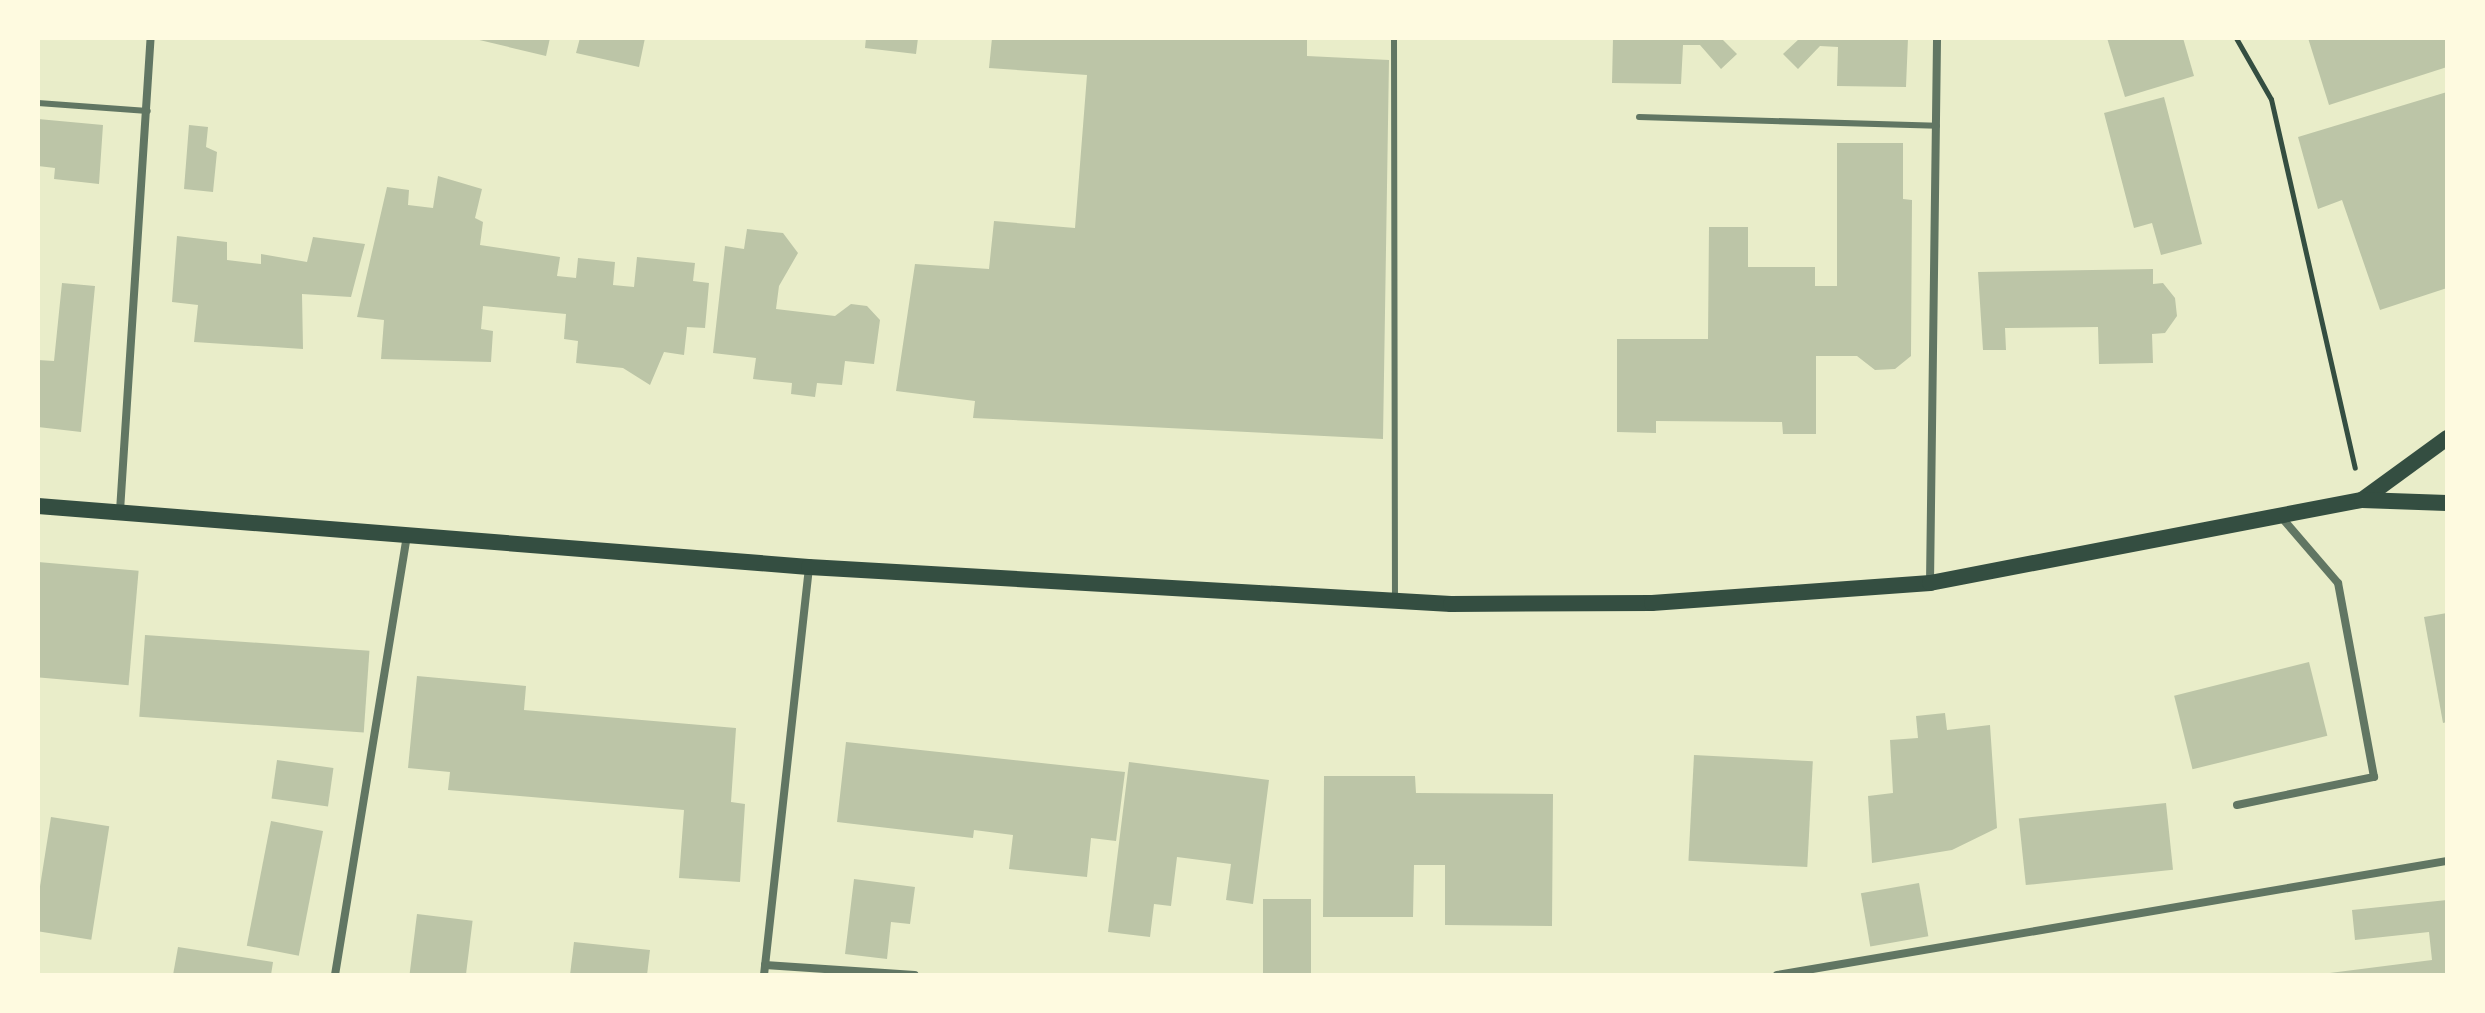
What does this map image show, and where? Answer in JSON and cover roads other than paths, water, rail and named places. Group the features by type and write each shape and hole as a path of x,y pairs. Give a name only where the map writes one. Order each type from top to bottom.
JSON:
{"main road":[{"path":"2362,500 2447,438"},
{"path":"38,506 407,531 809,567 1395,602 1652,603 1930,583 2283,519 2362,500 2447,503"}],"street":[{"path":"120,511 151,38"},
{"path":"1930,583 1937,38"},
{"path":"2237,805 2374,777 2338,583 2283,519"},
{"path":"335,975 407,531"},
{"path":"809,567 765,970 915,975"},
{"path":"1777,975 2447,861"}],"lane":[{"path":"1394,38 1395,602"},
{"path":"38,103 148,111"},
{"path":"1639,117 1937,126"}]}
